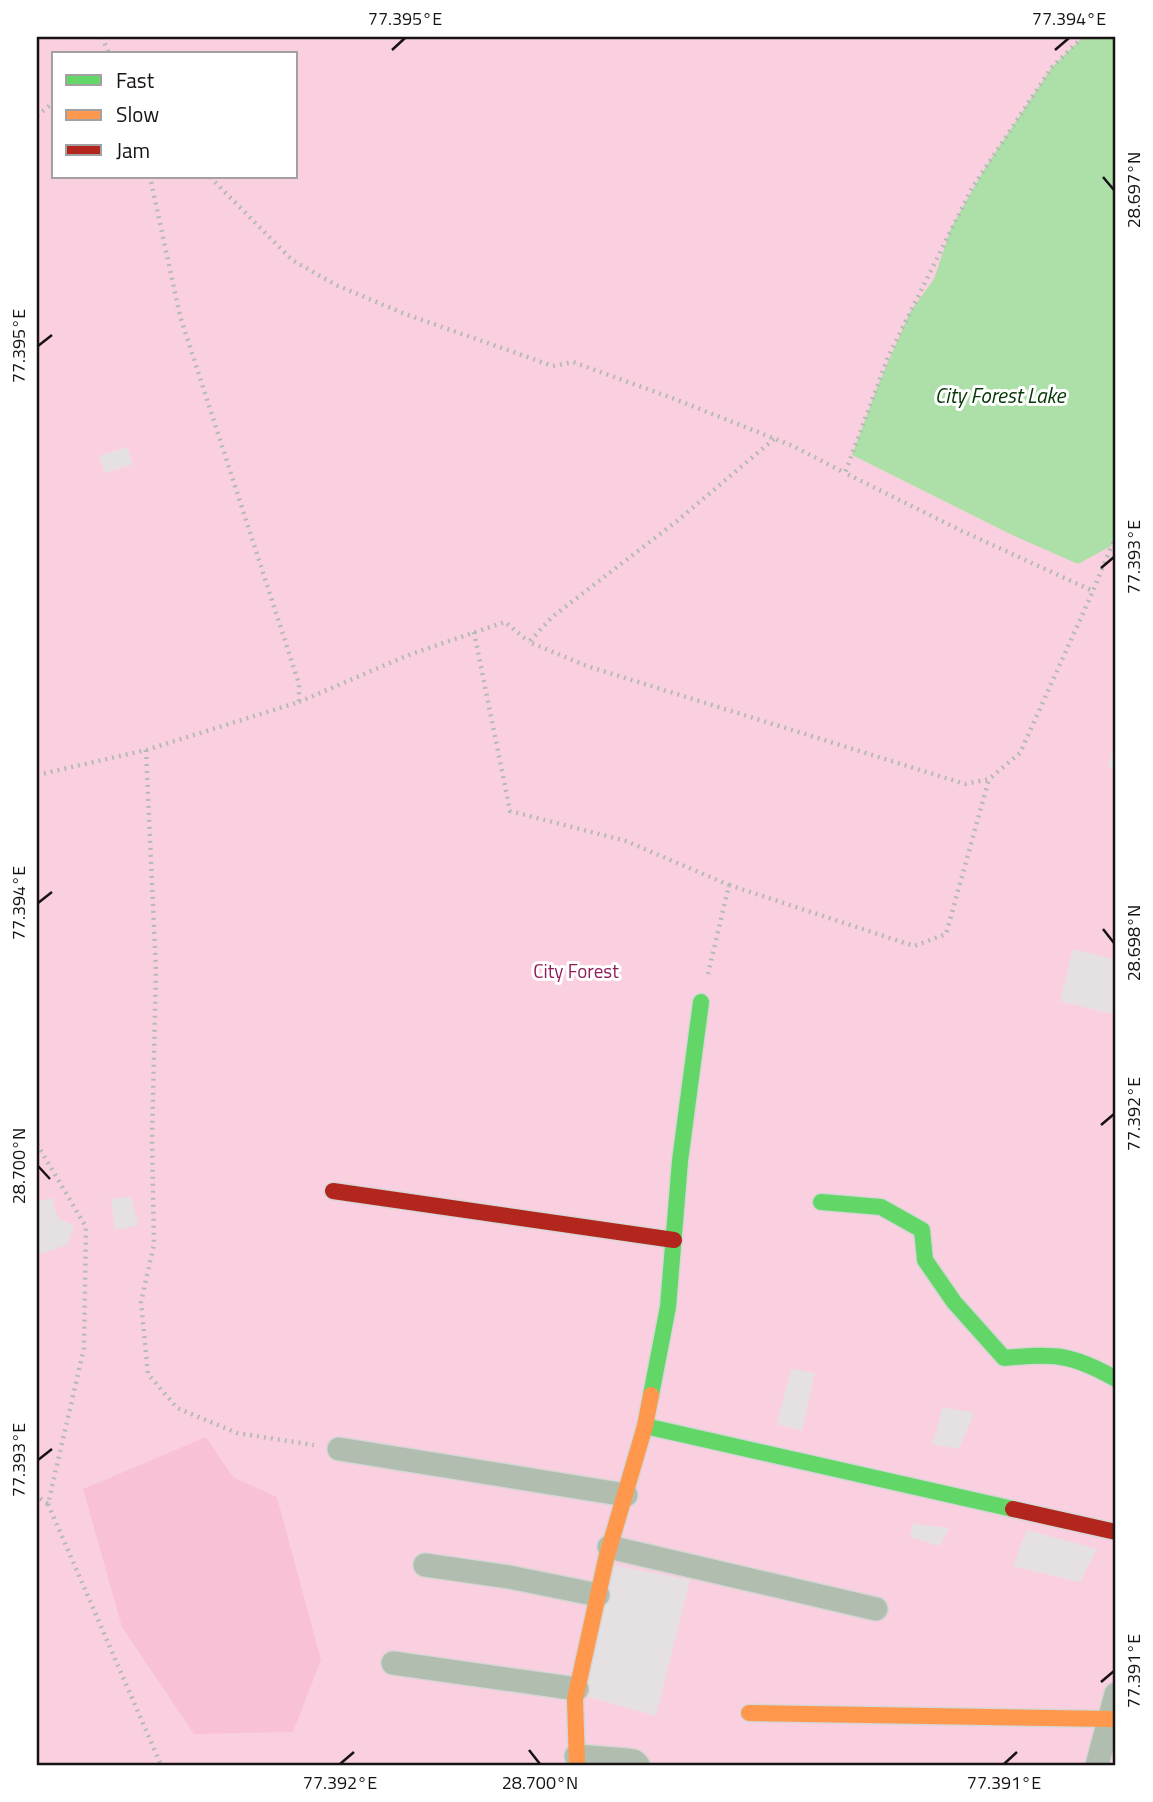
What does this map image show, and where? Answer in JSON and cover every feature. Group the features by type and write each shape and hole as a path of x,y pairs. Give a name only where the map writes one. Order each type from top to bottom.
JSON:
{"street":[{"path":"638,1765 628,1760 576,1760 575,1699 609,1547 645,1426 667,1307 680,1161 701,1002"},
{"path":"333,1191 674,1240"},
{"path":"821,1202 881,1207 922,1230 925,1260 954,1302 1004,1358 1033,1355 1071,1358 1116,1379"},
{"path":"645,1426 1116,1532"},
{"path":"339,1450 626,1495"},
{"path":"609,1547 876,1609"},
{"path":"425,1565 509,1577 597,1595"},
{"path":"393,1663 577,1689"},
{"path":"1097,1765 1116,1694"},
{"path":"749,1713 1111,1719"}],"path":[{"path":"845,473 888,357 972,188 1052,67 1083,37"},
{"path":"37,116 52,104"},
{"path":"150,178 180,316 299,684 299,702"},
{"path":"211,178 292,260 336,285 405,314 553,366 573,362 793,446 962,531 1093,591"},
{"path":"529,642 552,617 677,521 774,439"},
{"path":"37,775 146,750 299,702 411,653 505,622 529,642 587,666 965,784 989,779 1020,753 1116,535"},
{"path":"474,632 510,811 626,841 729,885 914,946 946,934 989,779"},
{"path":"146,750 156,971 152,1138 154,1244 141,1302 148,1374 177,1408 237,1433 339,1450"},
{"path":"701,1002 729,885"},
{"path":"37,1144 86,1227 84,1349 48,1504"},
{"path":"37,1496 48,1504 161,1765"}],"green space":[{"name":"City Forest","path":"37,37 1116,37 1116,1765 37,1765"}],"shaded area":[{"path":"206,1437 233,1477 277,1497 321,1660 293,1732 194,1734 122,1627 83,1489"}],"water":[{"name":"City Forest Lake","path":"1083,37 1116,37 1116,535 1111,546 1078,564 1010,534 852,455 878,385 910,312 934,279 951,228 985,168 1052,67"}],"building":[{"path":"127,447 133,464 105,473 99,456"},
{"path":"1116,739 1116,769 1108,767"},
{"path":"1073,949 1116,960 1116,1015 1060,1001"},
{"path":"131,1197 139,1225 115,1230 111,1199"},
{"path":"52,1198 58,1218 74,1226 67,1245 37,1255 37,1201"},
{"path":"791,1369 815,1373 802,1431 777,1424"},
{"path":"943,1407 974,1413 959,1449 932,1444"},
{"path":"913,1524 949,1528 940,1546 910,1537"},
{"path":"1027,1530 1097,1549 1080,1582 1013,1566"},
{"path":"612,1565 690,1580 656,1716 578,1694"}],"traffic: fast":[{"path":"651,1395 668,1307 680,1161 701,1002"},
{"path":"821,1202 881,1207 922,1230 925,1260 954,1302 1004,1358 1062,1357 1087,1364 1116,1379"},
{"path":"645,1426 1013,1509"}],"traffic: slow":[{"path":"577,1765 575,1699 606,1559 645,1426 651,1395"},
{"path":"749,1713 1111,1719"}],"traffic: jam":[{"path":"333,1191 674,1240"},
{"path":"1013,1509 1116,1532"}]}
